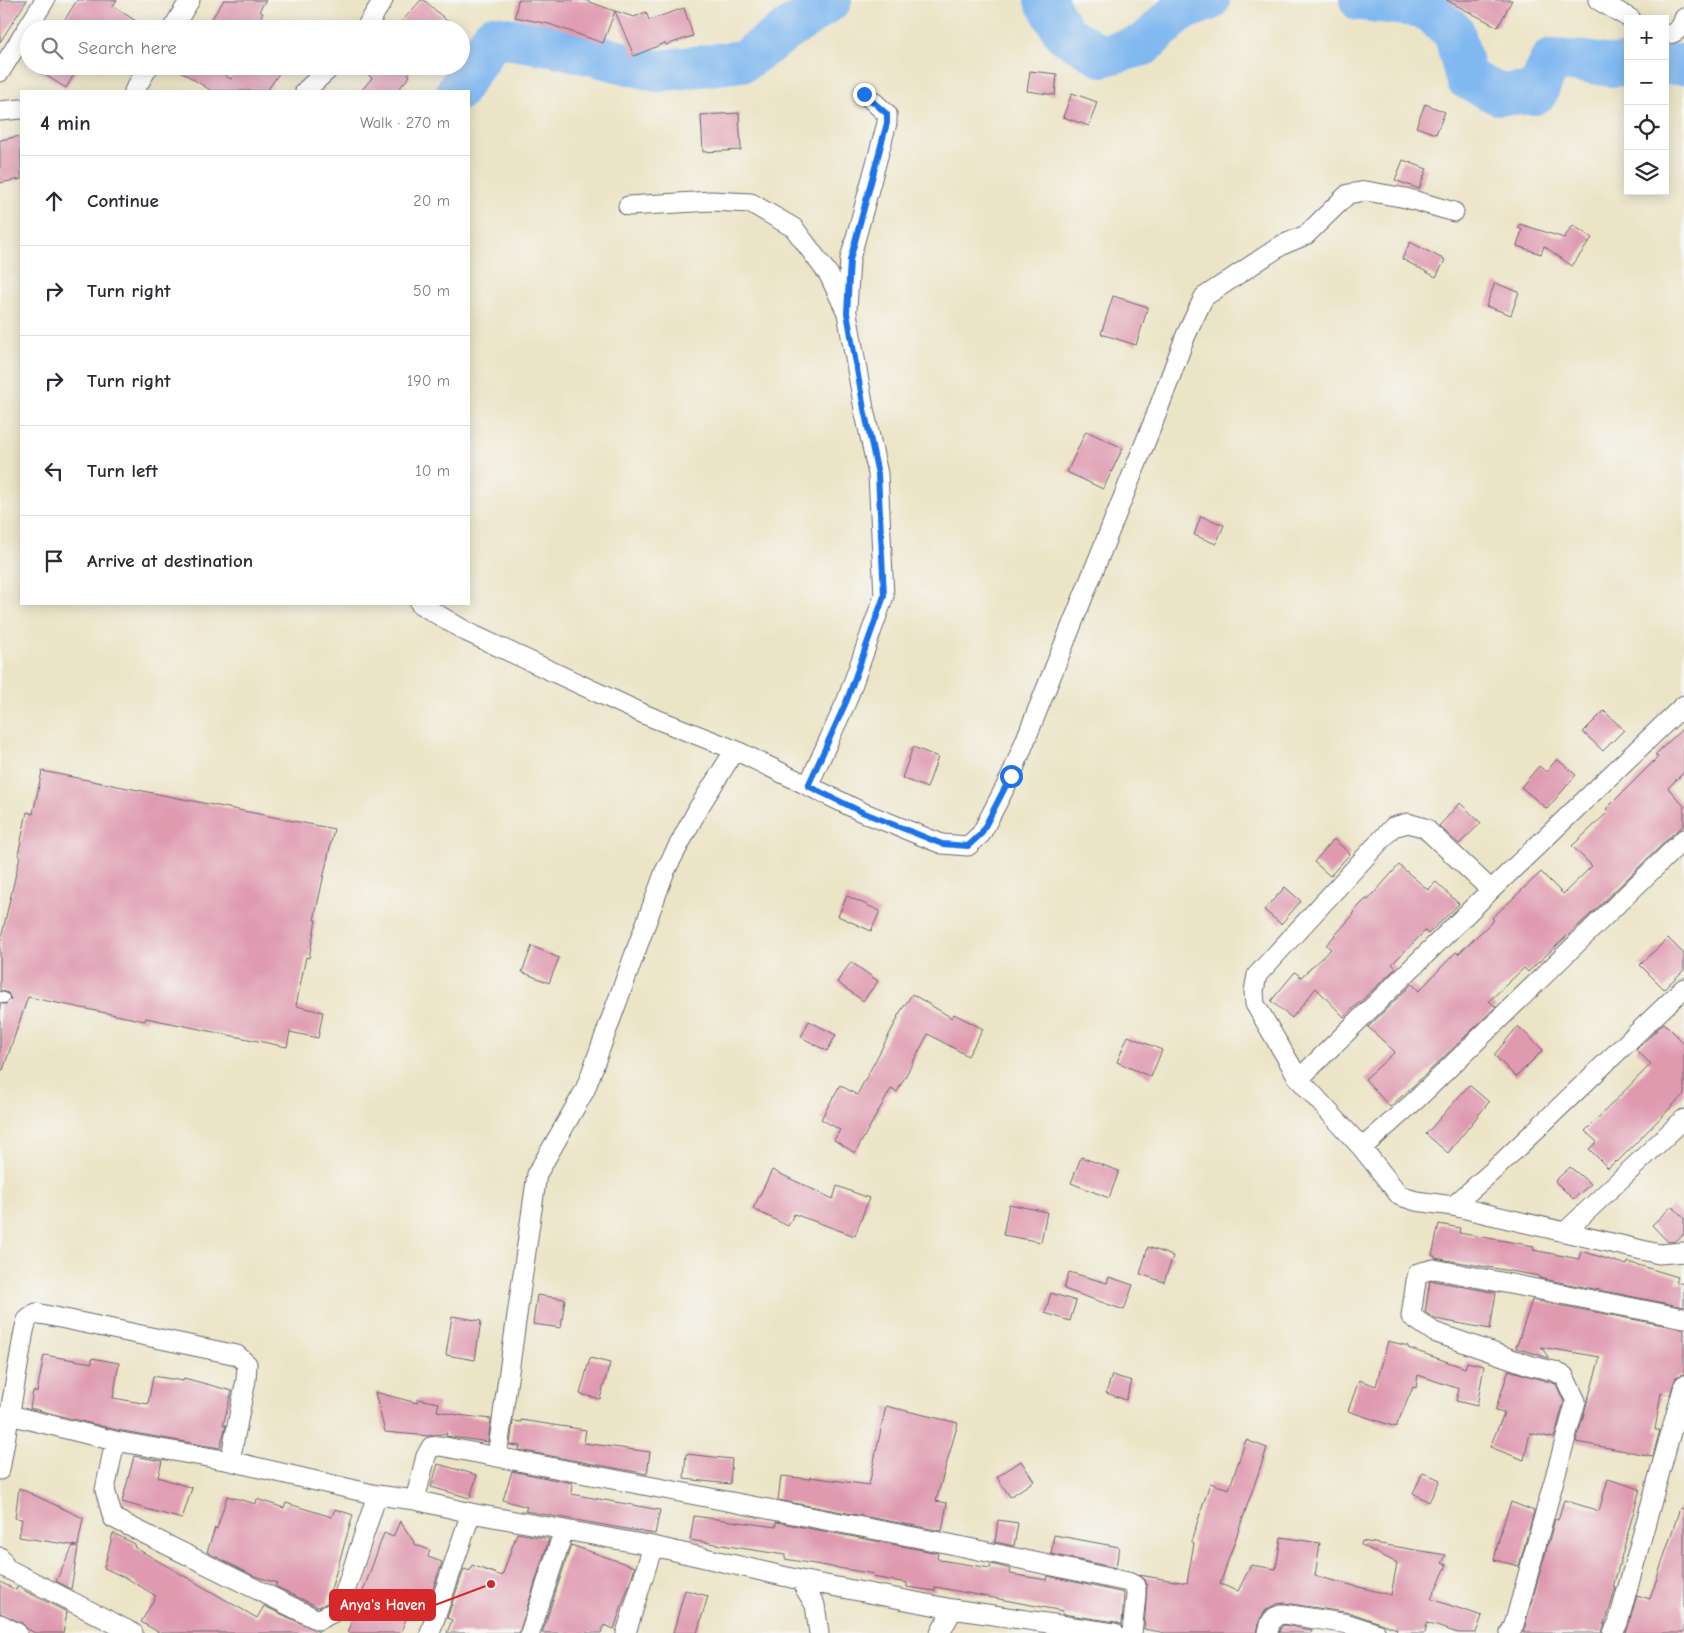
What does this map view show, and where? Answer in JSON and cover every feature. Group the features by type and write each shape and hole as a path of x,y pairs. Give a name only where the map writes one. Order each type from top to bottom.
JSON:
{"street":[{"path":"32,20 45,0"},
{"path":"178,20 190,0"},
{"path":"371,20 383,0"},
{"path":"1598,0 1624,15"},
{"path":"0,72 20,40"},
{"path":"135,90 144,75"},
{"path":"306,90 322,75"},
{"path":"808,786 847,700 884,596 878,474 847,313 850,260 887,123 887,114 864,94"},
{"path":"0,111 20,109"},
{"path":"422,605 467,632 646,715 735,750 862,812 942,844 968,846 981,834 1011,776 1153,423 1186,335 1204,297 1282,245 1306,234 1348,194 1366,191 1406,198 1454,212"},
{"path":"628,206 712,201 751,203 794,228 829,276 847,313"},
{"path":"1299,1079 1684,704"},
{"path":"497,1456 538,1174 585,1090 665,872 699,807 735,750"},
{"path":"1491,890 1425,828 1408,823 1393,827 1257,975 1254,991 1255,1004 1299,1079 1362,1148 1400,1196 1416,1201 1454,1206 1566,1231 1659,1254 1684,1252"},
{"path":"1362,1148 1417,1099 1684,839"},
{"path":"1454,1206 1684,988"},
{"path":"1566,1231 1684,1119"},
{"path":"1510,1633 1514,1625 1576,1401 1564,1376 1554,1371 1532,1366 1434,1332 1411,1316 1418,1273 1434,1268 1684,1318"},
{"path":"0,1470 24,1331 27,1320 36,1313 238,1355 247,1364 246,1380 230,1461"},
{"path":"1613,1633 1618,1623 1684,1386"},
{"path":"10,1414 115,1441 230,1461 471,1513 653,1546 800,1580 953,1608 1114,1633"},
{"path":"115,1441 105,1490 113,1518 318,1620 334,1612 341,1604 377,1494"},
{"path":"415,1500 426,1456 431,1447 440,1446 497,1456 950,1544 1128,1582 1136,1586 1132,1633"},
{"path":"430,1633 471,1513"},
{"path":"530,1633 564,1530"},
{"path":"626,1633 653,1546"},
{"path":"0,1557 6,1568 133,1633"},
{"path":"800,1580 815,1605 819,1633"},
{"path":"940,1633 953,1608"},
{"path":"1268,1633 1271,1621 1277,1615 1284,1614 1348,1624 1376,1633"},
{"path":"0,1624 17,1633"}],"building":[{"path":"0,0 27,0 0,42"},
{"path":"77,0 117,0 113,6 134,20 65,20"},
{"path":"224,0 266,0 259,11 263,13 259,20 211,20"},
{"path":"421,0 424,0 446,20 403,20"},
{"path":"518,0 584,0 615,11 603,43 549,24 515,17"},
{"path":"1446,0 1512,0 1498,27"},
{"path":"684,8 693,36 666,45 665,43 634,56 615,11 634,17 646,12 649,20"},
{"path":"1030,71 1057,74 1055,95 1027,91"},
{"path":"45,75 74,75 66,88"},
{"path":"186,75 225,75 231,79 234,75 278,75 268,90 210,90"},
{"path":"368,75 410,76 398,90 362,90 372,78"},
{"path":"1072,93 1097,102 1089,126 1063,117"},
{"path":"1425,104 1445,112 1436,134 1416,127"},
{"path":"739,113 741,150 703,152 701,115"},
{"path":"20,136 20,179 0,183 0,140"},
{"path":"1403,160 1427,169 1419,189 1395,180"},
{"path":"1520,224 1564,238 1573,225 1592,238 1572,266 1544,246 1541,254 1517,246 1522,230 1518,228"},
{"path":"1410,242 1445,260 1436,277 1402,259"},
{"path":"1495,283 1519,292 1511,315 1486,306"},
{"path":"1113,296 1148,307 1136,345 1101,334"},
{"path":"1086,431 1123,448 1103,489 1067,472"},
{"path":"1201,516 1224,525 1216,544 1194,535"},
{"path":"1604,711 1624,730 1603,751 1583,732"},
{"path":"1684,727 1684,772 1668,788 1684,806 1684,826 1676,831 1528,972 1524,968 1489,1001 1496,1007 1390,1107 1365,1079 1395,1052 1368,1027 1412,984 1419,991 1456,952 1458,954 1494,920 1492,918 1541,872 1563,894 1592,866 1572,846 1609,811 1606,809 1658,757 1655,755"},
{"path":"913,747 938,757 927,788 902,778"},
{"path":"1557,759 1576,775 1547,809 1521,787 1539,766 1546,772"},
{"path":"42,771 334,829 314,920 316,920 309,958 306,957 296,1006 323,1012 318,1038 290,1032 287,1047 146,1018 145,1021 28,997 3,1070 0,1070 0,1004 6,1004 11,999 8,993 0,990 0,943 20,856 18,855 27,812 33,814"},
{"path":"1460,803 1481,823 1459,844 1439,826"},
{"path":"1334,839 1350,854 1330,876 1314,862"},
{"path":"1399,865 1428,890 1436,882 1459,904 1428,934 1425,931 1392,964 1396,968 1344,1017 1316,988 1292,1018 1271,1001 1295,972 1301,977 1331,949 1326,945 1354,914 1353,912 1366,899 1368,900"},
{"path":"1285,887 1301,901 1281,924 1264,910"},
{"path":"847,896 880,911 871,931 838,916"},
{"path":"1668,938 1684,954 1684,970 1664,989 1640,965"},
{"path":"532,946 559,958 549,983 522,972"},
{"path":"851,962 878,981 863,1001 837,982"},
{"path":"912,994 952,1018 954,1014 983,1029 968,1056 928,1034 897,1092 891,1089 855,1153 834,1140 840,1130 821,1119 840,1085 857,1095 897,1017"},
{"path":"809,1021 836,1035 827,1051 801,1037"},
{"path":"1664,1023 1684,1043 1684,1094 1617,1162 1608,1168 1589,1149 1597,1142 1585,1131 1651,1064 1636,1050"},
{"path":"1518,1026 1543,1050 1516,1077 1494,1055"},
{"path":"1128,1036 1162,1050 1151,1077 1117,1062"},
{"path":"1469,1085 1489,1102 1448,1153 1426,1134"},
{"path":"1081,1157 1119,1171 1109,1198 1071,1183"},
{"path":"1570,1167 1591,1184 1573,1199 1555,1181"},
{"path":"772,1170 833,1199 837,1186 869,1198 855,1236 794,1214 788,1226 753,1209"},
{"path":"1009,1204 1047,1212 1041,1242 1003,1235"},
{"path":"1672,1206 1684,1218 1684,1234 1676,1241 1668,1242 1652,1225"},
{"path":"1439,1224 1460,1228 1459,1233 1534,1246 1533,1250 1579,1259 1581,1251 1627,1265 1628,1262 1678,1277 1676,1282 1684,1284 1684,1307 1539,1278 1539,1276 1435,1258 1435,1256 1432,1256"},
{"path":"1148,1247 1173,1256 1164,1282 1140,1274"},
{"path":"1069,1272 1107,1283 1109,1277 1133,1285 1124,1310 1064,1289"},
{"path":"1430,1281 1496,1293 1490,1329 1435,1319 1425,1312"},
{"path":"1051,1293 1076,1301 1070,1321 1045,1313"},
{"path":"537,1295 565,1299 561,1328 533,1324"},
{"path":"1532,1300 1684,1329 1684,1374 1676,1377 1670,1395 1661,1393 1655,1430 1660,1430 1653,1456 1576,1442 1600,1357 1541,1347 1549,1358 1516,1348"},
{"path":"452,1316 481,1321 475,1360 446,1355"},
{"path":"1388,1341 1408,1346 1408,1348 1465,1368 1467,1362 1484,1366 1477,1406 1456,1401 1459,1389 1418,1375 1416,1388 1413,1387 1396,1427 1348,1411 1359,1380 1376,1386"},
{"path":"44,1355 92,1363 92,1358 119,1363 113,1398 148,1404 153,1376 183,1381 184,1378 232,1391 223,1425 226,1425 220,1448 117,1430 30,1408 33,1391 37,1392"},
{"path":"590,1358 610,1363 600,1399 580,1394"},
{"path":"1509,1370 1556,1384 1564,1402 1554,1438 1530,1433 1524,1460 1490,1447 1504,1413 1495,1411"},
{"path":"1112,1375 1132,1381 1126,1400 1106,1393"},
{"path":"375,1392 417,1403 418,1399 439,1403 437,1411 491,1419 488,1442 446,1436 447,1433 429,1436 385,1432"},
{"path":"886,1406 958,1423 936,1501 947,1503 942,1531 778,1500 781,1476 810,1479 810,1477 869,1485"},
{"path":"521,1420 586,1430 584,1443 650,1452 647,1474 519,1450 520,1446 510,1445 513,1421 521,1422"},
{"path":"1246,1440 1267,1448 1220,1584 1238,1591 1251,1565 1276,1569 1281,1537 1320,1543 1315,1576 1391,1595 1397,1563 1361,1545 1362,1541 1446,1555 1442,1563 1447,1565 1431,1599 1482,1616 1476,1633 1458,1633 1427,1623 1425,1633 1396,1633 1397,1629 1351,1613 1285,1603 1276,1604 1266,1610 1260,1619 1257,1633 1166,1633 1144,1629 1147,1586 1145,1580 1139,1575 1187,1583 1194,1543 1191,1542 1210,1483 1229,1489"},
{"path":"686,1454 732,1459 730,1484 684,1479"},
{"path":"134,1456 162,1461 158,1477 192,1488 182,1519 122,1502"},
{"path":"1021,1461 1034,1481 1010,1497 997,1477"},
{"path":"438,1464 477,1475 470,1498 431,1487"},
{"path":"512,1471 572,1483 571,1494 660,1510 655,1534 525,1511 527,1507 503,1500"},
{"path":"1423,1472 1440,1480 1429,1502 1413,1493"},
{"path":"1608,1479 1640,1489 1613,1587 1616,1588 1602,1633 1523,1633 1555,1519 1558,1520 1564,1500 1599,1511"},
{"path":"19,1488 83,1518 78,1546 19,1537 22,1519 15,1518"},
{"path":"227,1496 256,1504 257,1499 284,1508 286,1503 332,1517 335,1509 353,1515 327,1603 318,1607 275,1586 277,1583 254,1576 207,1552 215,1528 217,1529"},
{"path":"1511,1502 1534,1511 1519,1566 1494,1560 1502,1527"},
{"path":"1680,1508 1684,1509 1684,1633 1626,1633 1637,1595 1650,1599"},
{"path":"694,1516 776,1527 776,1522 938,1553 937,1558 940,1560 990,1568 991,1564 1011,1569 1010,1574 1047,1580 1048,1576 1124,1593 1122,1625 1116,1622 1062,1614 1063,1611 935,1587 935,1591 907,1587 907,1583 873,1577 874,1574 785,1559 785,1555 690,1540"},
{"path":"998,1520 1018,1523 1014,1546 995,1542"},
{"path":"400,1521 416,1545 430,1550 428,1557 442,1562 426,1610 411,1604 401,1633 348,1633 384,1533 393,1537"},
{"path":"113,1533 135,1544 134,1547 257,1618 264,1606 318,1631 318,1633 160,1633 141,1622 156,1596 130,1580 104,1568"},
{"path":"517,1533 549,1539 519,1633 447,1633 452,1620 447,1618 464,1569 470,1571 472,1565 502,1576"},
{"path":"1054,1535 1119,1547 1116,1568 1051,1554"},
{"path":"571,1545 635,1567 614,1629 604,1625 601,1633 542,1633"},
{"path":"73,1546 78,1548 71,1589 56,1581"},
{"path":"0,1582 16,1590 17,1587 67,1612 63,1633 35,1633 27,1629 22,1623 0,1613"},
{"path":"685,1590 708,1596 697,1633 673,1633"},
{"path":"1284,1625 1312,1630 1311,1633 1279,1633"}],"waterway":[{"path":"470,71 493,36 557,46 658,71 743,61 831,0"},
{"path":"1045,0 1065,34 1102,56 1144,45 1178,12 1209,0"},
{"path":"1360,0 1423,7 1454,32 1466,78 1498,94 1536,94 1551,60 1611,66 1624,65"},
{"path":"1669,64 1684,64"},
{"path":"458,90 467,75"}],"place":[{"name":"Anya's Haven","path":"491,1584"}],"route":[{"path":"864,94 887,114 887,123 850,260 847,313 878,474 884,596 847,700 808,786 862,812 942,844 968,846 981,834 1011,776"}]}
